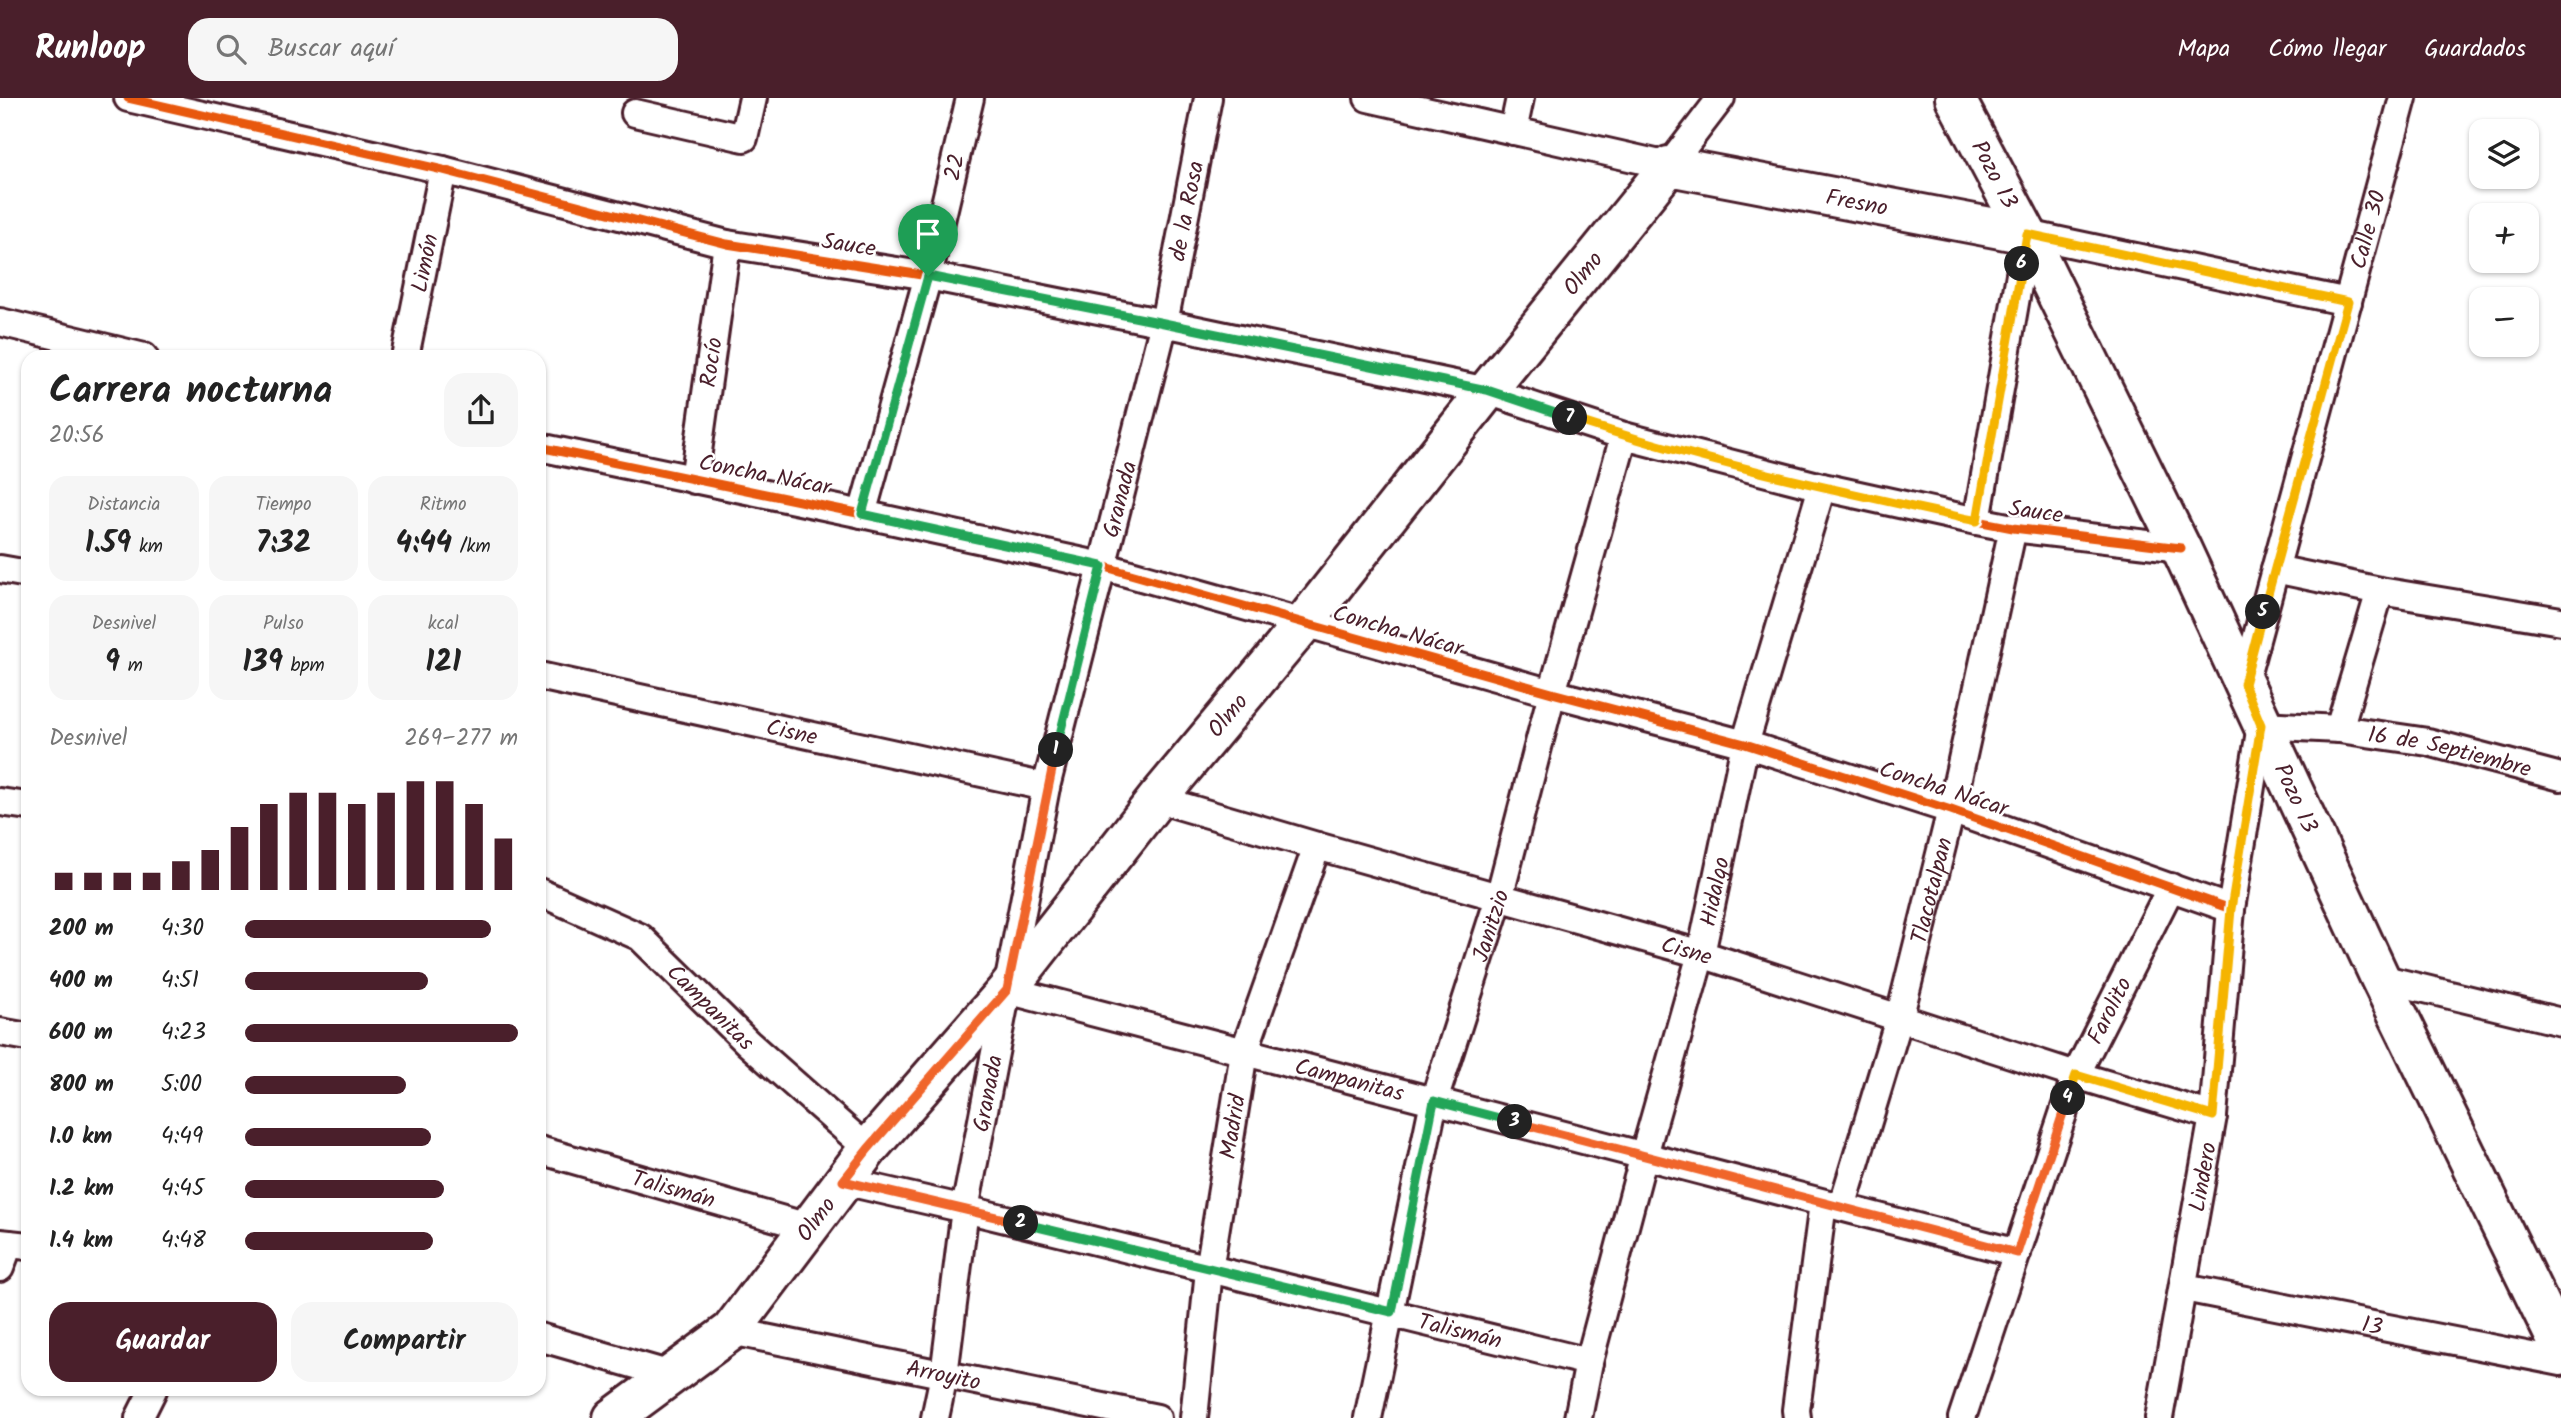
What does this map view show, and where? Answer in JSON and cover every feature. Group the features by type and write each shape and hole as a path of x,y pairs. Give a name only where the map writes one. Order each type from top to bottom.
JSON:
{"main road":[{"name":"Pozo 13","path":"1955,98 2027,234 2181,548 2380,978 2561,1349"},
{"name":"Fresno","path":"1669,166 2027,234"},
{"name":"Olmo","path":"613,1418 731,1331 868,1149 1007,990 1157,799 1303,624 1487,390 1669,166"}],"street":[{"name":"Sauce","path":"128,98 443,170 727,244 928,276 1487,390 1624,436 1822,487 1977,521 2013,528 2181,548"},
{"path":"635,113 744,138 753,98"},
{"name":"22","path":"862,514 928,276 970,98"},
{"name":"de la Rosa","path":"1164,323 1208,98"},
{"name":"Fresno","path":"1368,98 1669,166"},
{"path":"1513,131 1520,98"},
{"name":"Olmo","path":"1669,166 1721,98"},
{"name":"Calle 30","path":"2244,684 2403,98"},
{"name":"Limón","path":"406,350 443,170"},
{"path":"1977,521 2027,234"},
{"name":"Fresno","path":"2027,234 2348,302"},
{"name":"Rocío","path":"694,480 727,244"},
{"path":"0,322 115,350"},
{"name":"Granada","path":"935,1418 944,1376 965,1209 1046,787 1164,323"},
{"name":"Janitzio","path":"1368,1418 1434,1101 1499,898 1552,694 1624,436"},
{"name":"Concha Nácar","path":"546,448 1102,566 1552,694 1745,744 1951,810 2231,909"},
{"name":"Hidalgo","path":"1578,1418 1589,1362 1701,954 1745,744 1822,487"},
{"name":"Tlacotalpan","path":"1797,1418 1796,1410 1832,1205 1899,1019 1951,810 2013,528"},
{"path":"0,569 21,573"},
{"path":"2275,569 2380,591 2561,621"},
{"name":"16 de Septiembre","path":"2339,729 2380,591"},
{"name":"Cisne","path":"546,678 1046,787"},
{"name":"16 de Septiembre","path":"2261,725 2339,729 2428,743 2561,776"},
{"name":"Lindero","path":"2159,1418 2213,1116 2231,909 2261,725"},
{"name":"Cisne","path":"1157,799 1701,954 1899,1019 2213,1116"},
{"path":"0,802 21,805"},
{"name":"Madrid","path":"1195,1418 1209,1270 1244,1052 1317,846"},
{"name":"Farolito","path":"1962,1418 2076,1075 2171,887"},
{"name":"Campanitas","path":"546,895 640,936 748,1043 868,1149"},
{"path":"2380,978 2561,1022"},
{"name":"Campanitas","path":"1007,990 2017,1253"},
{"path":"0,1032 21,1036"},
{"name":"Talismán","path":"546,1152 808,1227"},
{"name":"Talismán","path":"843,1181 1392,1312 1589,1362"},
{"name":"13","path":"2184,1289 2561,1362"},
{"name":"Arroyito","path":"731,1331 1157,1418"},
{"path":"546,1339 671,1376"},
{"path":"139,1418 150,1396"}],"cycle path":[{"path":"128,98 443,170 727,244 928,276 1487,391 1624,436 1822,487 1977,521 2013,528 2181,548"},
{"path":"546,448 1102,566 1552,693 1745,744 1951,810 2231,909"}],"route":[{"path":"2027,234 2348,302 2244,684 2261,725 2231,909 2213,1116 2076,1075 2017,1253 1434,1101 1392,1312 843,1181 1007,990 1046,787 1102,566 862,514 928,276 1487,390 1624,436 1822,487 1977,521 2027,234"}]}
